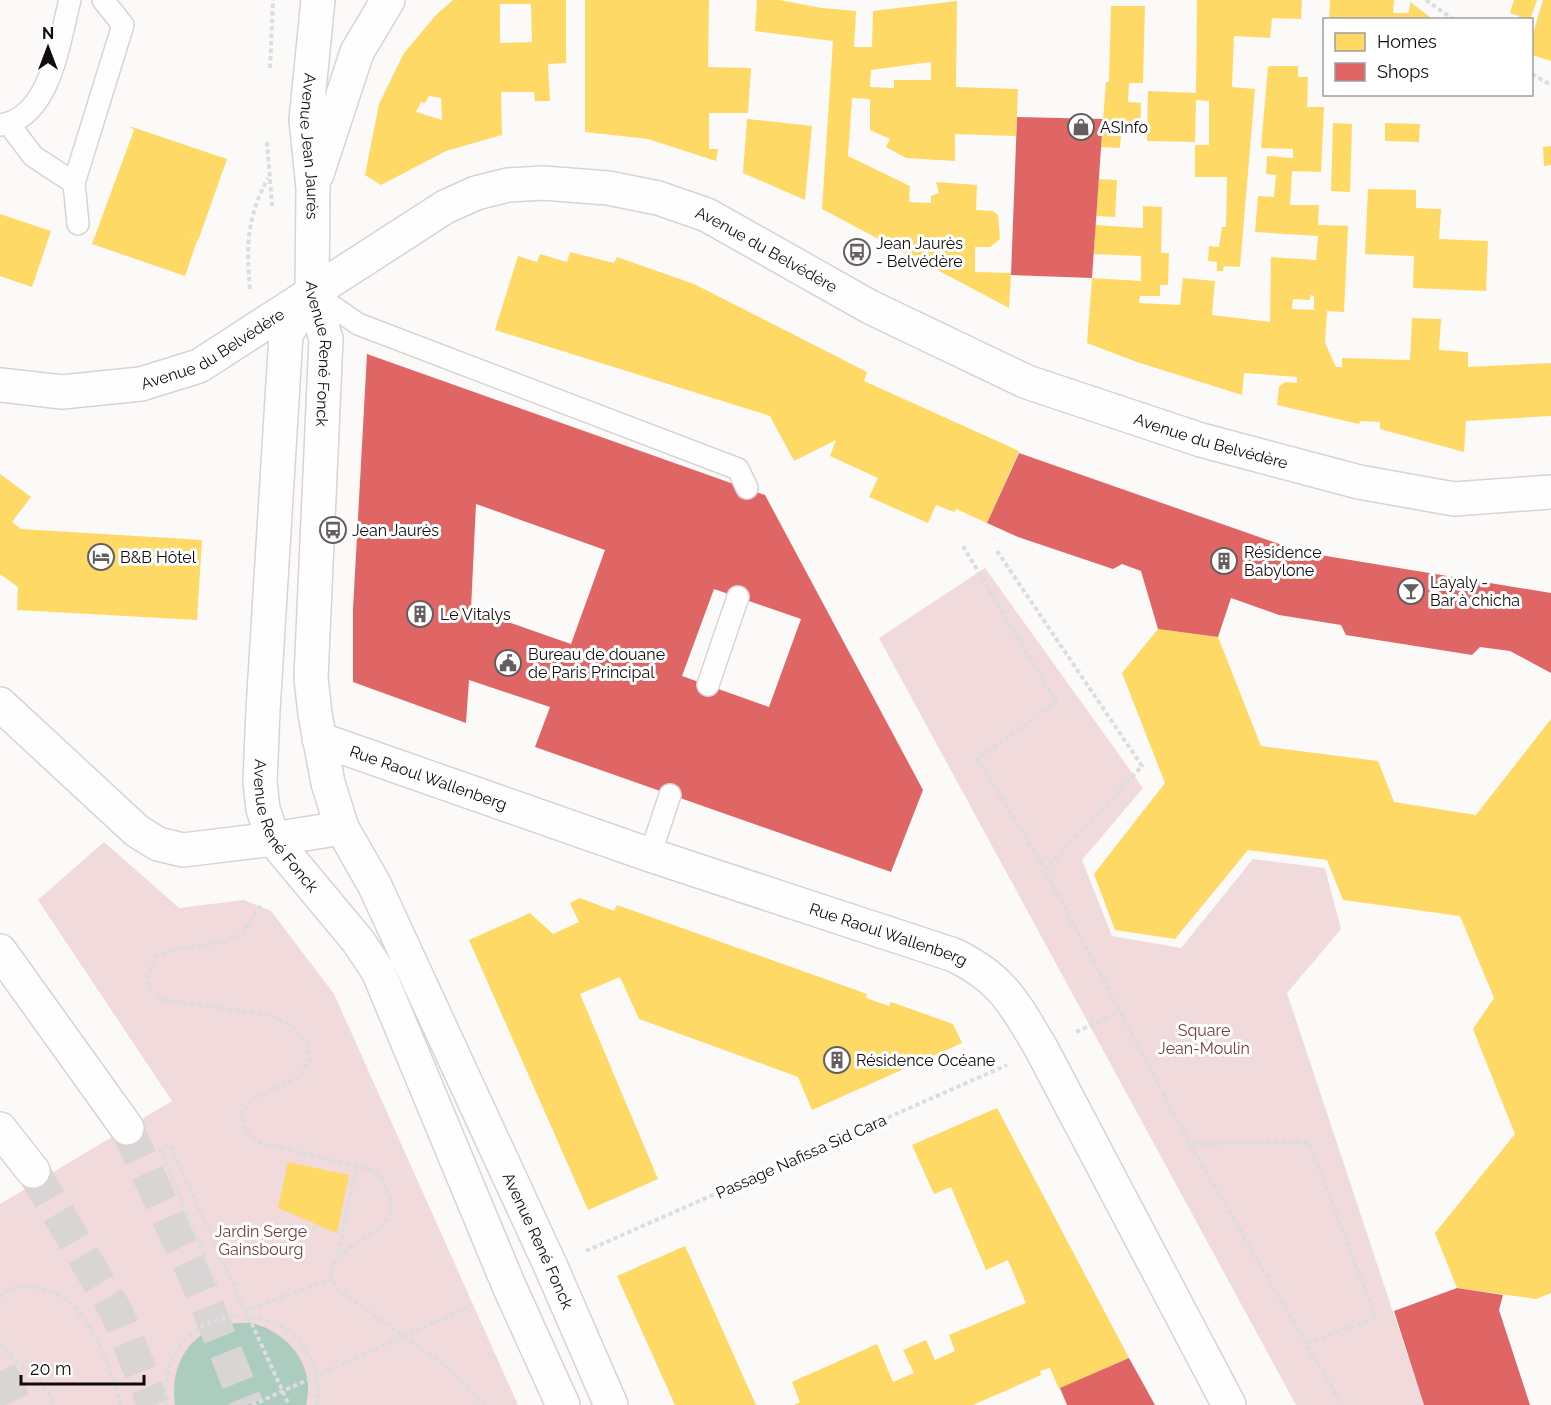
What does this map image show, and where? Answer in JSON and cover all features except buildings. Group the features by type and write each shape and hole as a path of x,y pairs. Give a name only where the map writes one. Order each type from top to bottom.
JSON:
{"main road":[{"name":"Avenue Jean Jaurès","path":"312,292 313,188 306,120 318,0"},
{"path":"313,188 357,52 388,0"},
{"name":"Avenue du Belvédère","path":"0,385 62,392 141,384 199,366 445,207 476,193 508,185 543,183 608,188 658,198 706,215 870,307 1027,382 1201,440 1359,482 1454,499 1551,492"},
{"name":"Avenue René Fonck","path":"312,292 326,339 311,678 319,739 342,828 374,884 546,1256 611,1405"},
{"name":"Avenue René Fonck","path":"312,292 286,334 260,782 263,809 273,839 358,941 378,971 508,1286 563,1405"},
{"path":"0,704 137,831 158,844 183,850 342,828"},
{"name":"Rue Raoul Wallenberg","path":"319,739 650,855 954,955 979,967 1011,998 1041,1048 1229,1405"},
{"path":"0,951 127,1128"},
{"path":"0,1129 33,1171"}],"lane":[{"path":"70,0 46,85 39,100 31,111 4,124 37,160 74,183"},
{"path":"78,224 74,183 122,34 123,25 103,0"},
{"path":"312,292 358,324 738,469 747,488"},
{"path":"708,685 738,597"},
{"path":"650,855 670,795"}],"path":[{"path":"1426,0 1451,18"},
{"path":"1533,76 1551,85"},
{"path":"250,293 248,264 250,227 255,203 269,177"},
{"path":"963,546 1056,702 978,759 1045,870 1190,1144 1342,1405"},
{"path":"997,551 1142,766 1045,870"},
{"path":"261,906 254,920 242,934 222,942 176,949 155,957 148,975 150,990 163,1000 272,1015 291,1026 308,1045 310,1058 294,1080 253,1099 241,1112 245,1131 261,1143 376,1171 386,1185 391,1205 389,1217 381,1227 365,1239 338,1254"},
{"name":"Passage Nafissa Sid Cara","path":"581,1253 1119,1012"},
{"path":"1190,1144 1309,1142 1376,1318 1307,1344"},
{"path":"216,1284 160,1150 170,1145 289,1405"},
{"path":"356,1165 338,1254 331,1266 331,1280 337,1289 402,1338 447,1367 484,1405"},
{"path":"167,1405 166,1378 170,1363 188,1337 214,1320 245,1313 331,1280"},
{"path":"0,1298 19,1286 33,1287 51,1291 78,1313 90,1326 106,1356 121,1405"},
{"path":"252,1405 473,1305"},
{"path":"245,1313 275,1322 287,1329 307,1352 316,1376 317,1405"},
{"path":"0,1344 6,1355 47,1390 54,1405"}],"green space":[{"name":"Square Jean-Moulin","path":"985,568 1143,788 1082,860 1112,936 1181,948 1253,859 1325,868 1341,929 1287,993 1424,1405 1296,1405 879,638"},
{"name":"Jardin Serge Gainsbourg","path":"104,842 179,908 244,900 271,911 334,994 518,1405 0,1405 0,1204 172,1101 38,900"}],"shaded area":[{"path":"252,1323 277,1334 296,1353 307,1377 306,1405 175,1405 174,1387 177,1370 192,1344 203,1334 217,1327"}],"tunnel":[{"path":"127,1128 198,1283 247,1405"},
{"path":"33,1171 117,1313 154,1405"},
{"path":"0,1371 16,1405"}],"place":[{"name":"ASInfo","path":"1081,127"},
{"name":"Jean Jaurès - Belvédère","path":"857,252"},
{"name":"Jean Jaurès","path":"333,530"},
{"name":"B&B Hôtel","path":"101,557"},
{"name":"Résidence Babylone","path":"1224,561"},
{"name":"Layaly - Bar à chicha","path":"1411,591"},
{"name":"Le Vitalys","path":"420,614"},
{"name":"Bureau de douane de Paris Principal","path":"508,663"},
{"name":"Résidence Océane","path":"837,1060"}]}
